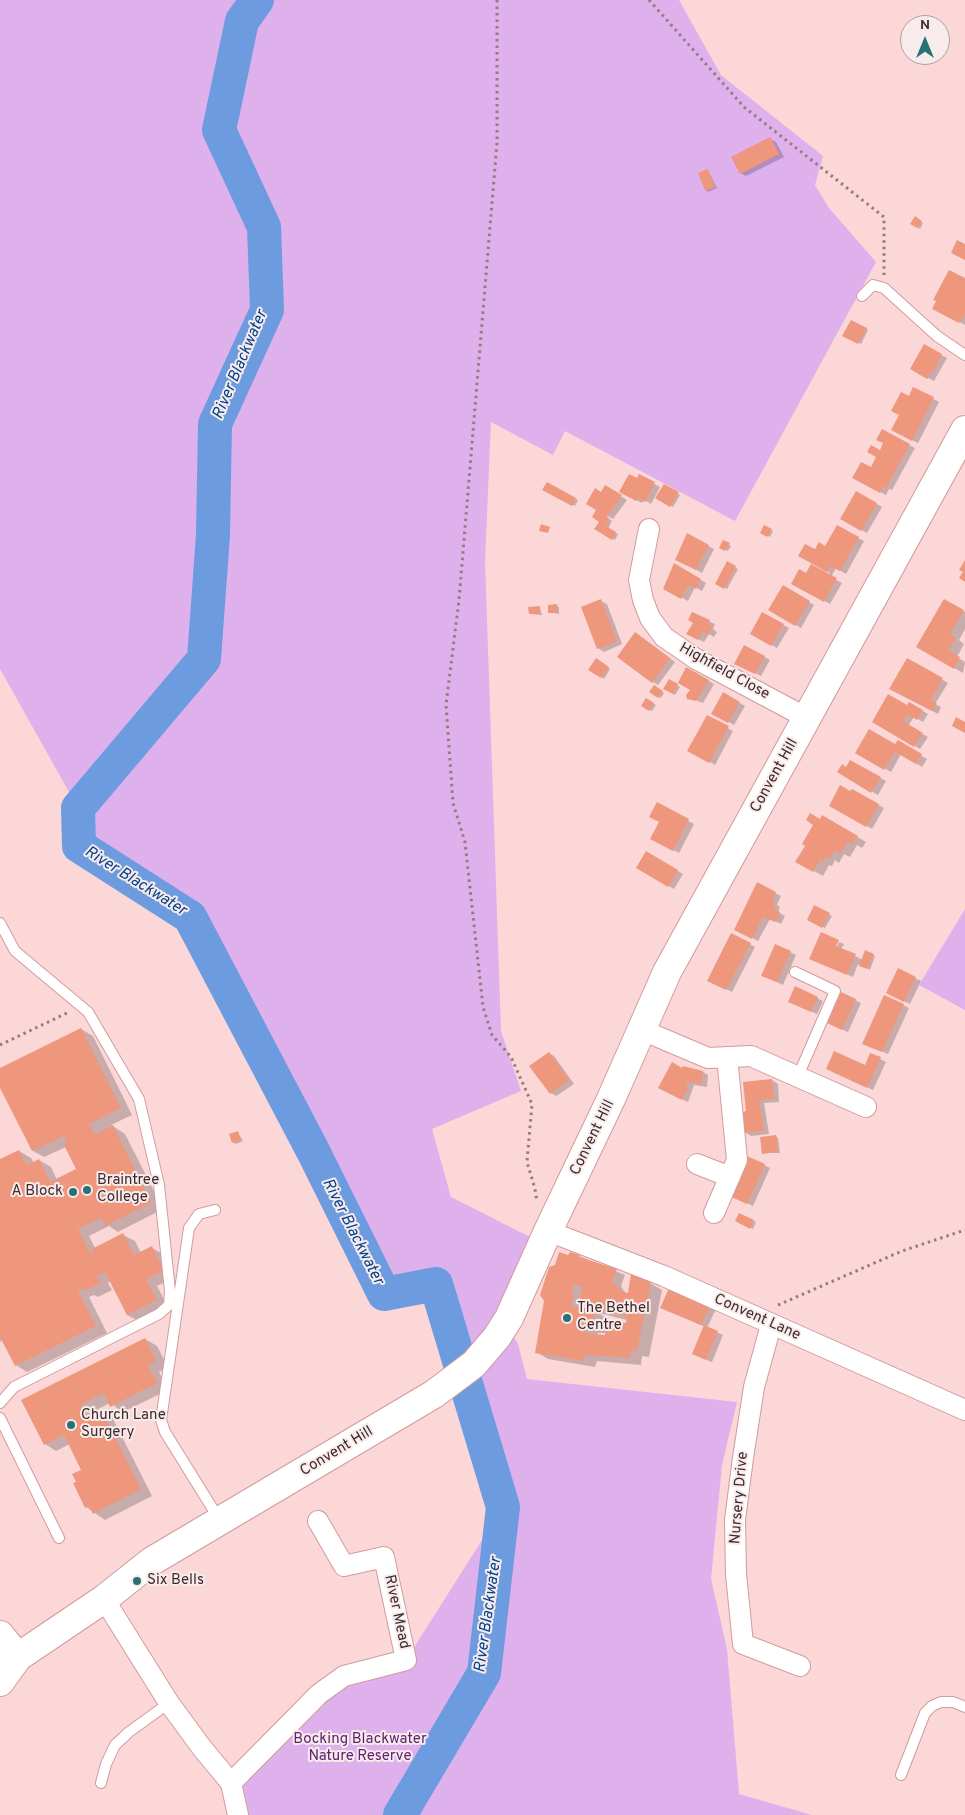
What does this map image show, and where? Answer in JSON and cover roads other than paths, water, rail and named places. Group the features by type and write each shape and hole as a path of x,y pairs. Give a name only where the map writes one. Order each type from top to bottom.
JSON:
{"main road":[{"name":"Convent Hill","path":"18,1657 104,1599 152,1562 434,1394 474,1364 497,1337 509,1318 543,1219 642,1030 667,972 965,430"},
{"path":"0,1635 18,1657 0,1682"}],"street":[{"name":"Highfield Close","path":"649,529 639,580 650,618 664,637 696,659 807,718"},
{"path":"642,1030 708,1058 751,1056 866,1108"},
{"path":"714,1213 737,1160 727,1057"},
{"path":"698,1164 730,1177"},
{"name":"Convent Lane","path":"543,1219 771,1325 965,1410"},
{"name":"Nursery Drive","path":"771,1325 754,1388 743,1458 735,1520 736,1574 743,1644 800,1666"},
{"name":"River Mead","path":"231,1783 319,1694 344,1676 406,1660 384,1557 344,1566 318,1521"},
{"path":"104,1599 169,1703 231,1783 238,1815"}],"lane":[{"path":"862,296 873,285 884,288 937,336 965,355"},
{"path":"0,923 15,951 88,1012 139,1099 159,1185 170,1291 169,1304 159,1314 14,1387 0,1403"},
{"path":"795,972 835,991 798,1076"},
{"path":"215,1210 199,1214 189,1228 161,1420 164,1432 220,1520"},
{"path":"0,1418 59,1538"},
{"path":"901,1775 924,1713 932,1706 941,1702 953,1702 965,1707"},
{"path":"102,1783 106,1764 115,1745 129,1732 169,1703"}],"waterway":[{"name":"River Blackwater","path":"257,0 242,21 219,130 264,227 267,310 215,424 213,535 204,659 78,808 79,846 190,917 313,1151 384,1294 436,1284 503,1507 484,1673 400,1815"}],"place":[{"name":"Braintree College","path":"87,1190"},
{"name":"A Block","path":"73,1192"},
{"name":"The Bethel Centre","path":"567,1318"},
{"name":"Church Lane Surgery","path":"71,1425"},
{"name":"Six Bells","path":"137,1581"}],"park label":[{"name":"Bocking Blackwater Nature Reserve","path":"360,1748"}]}
